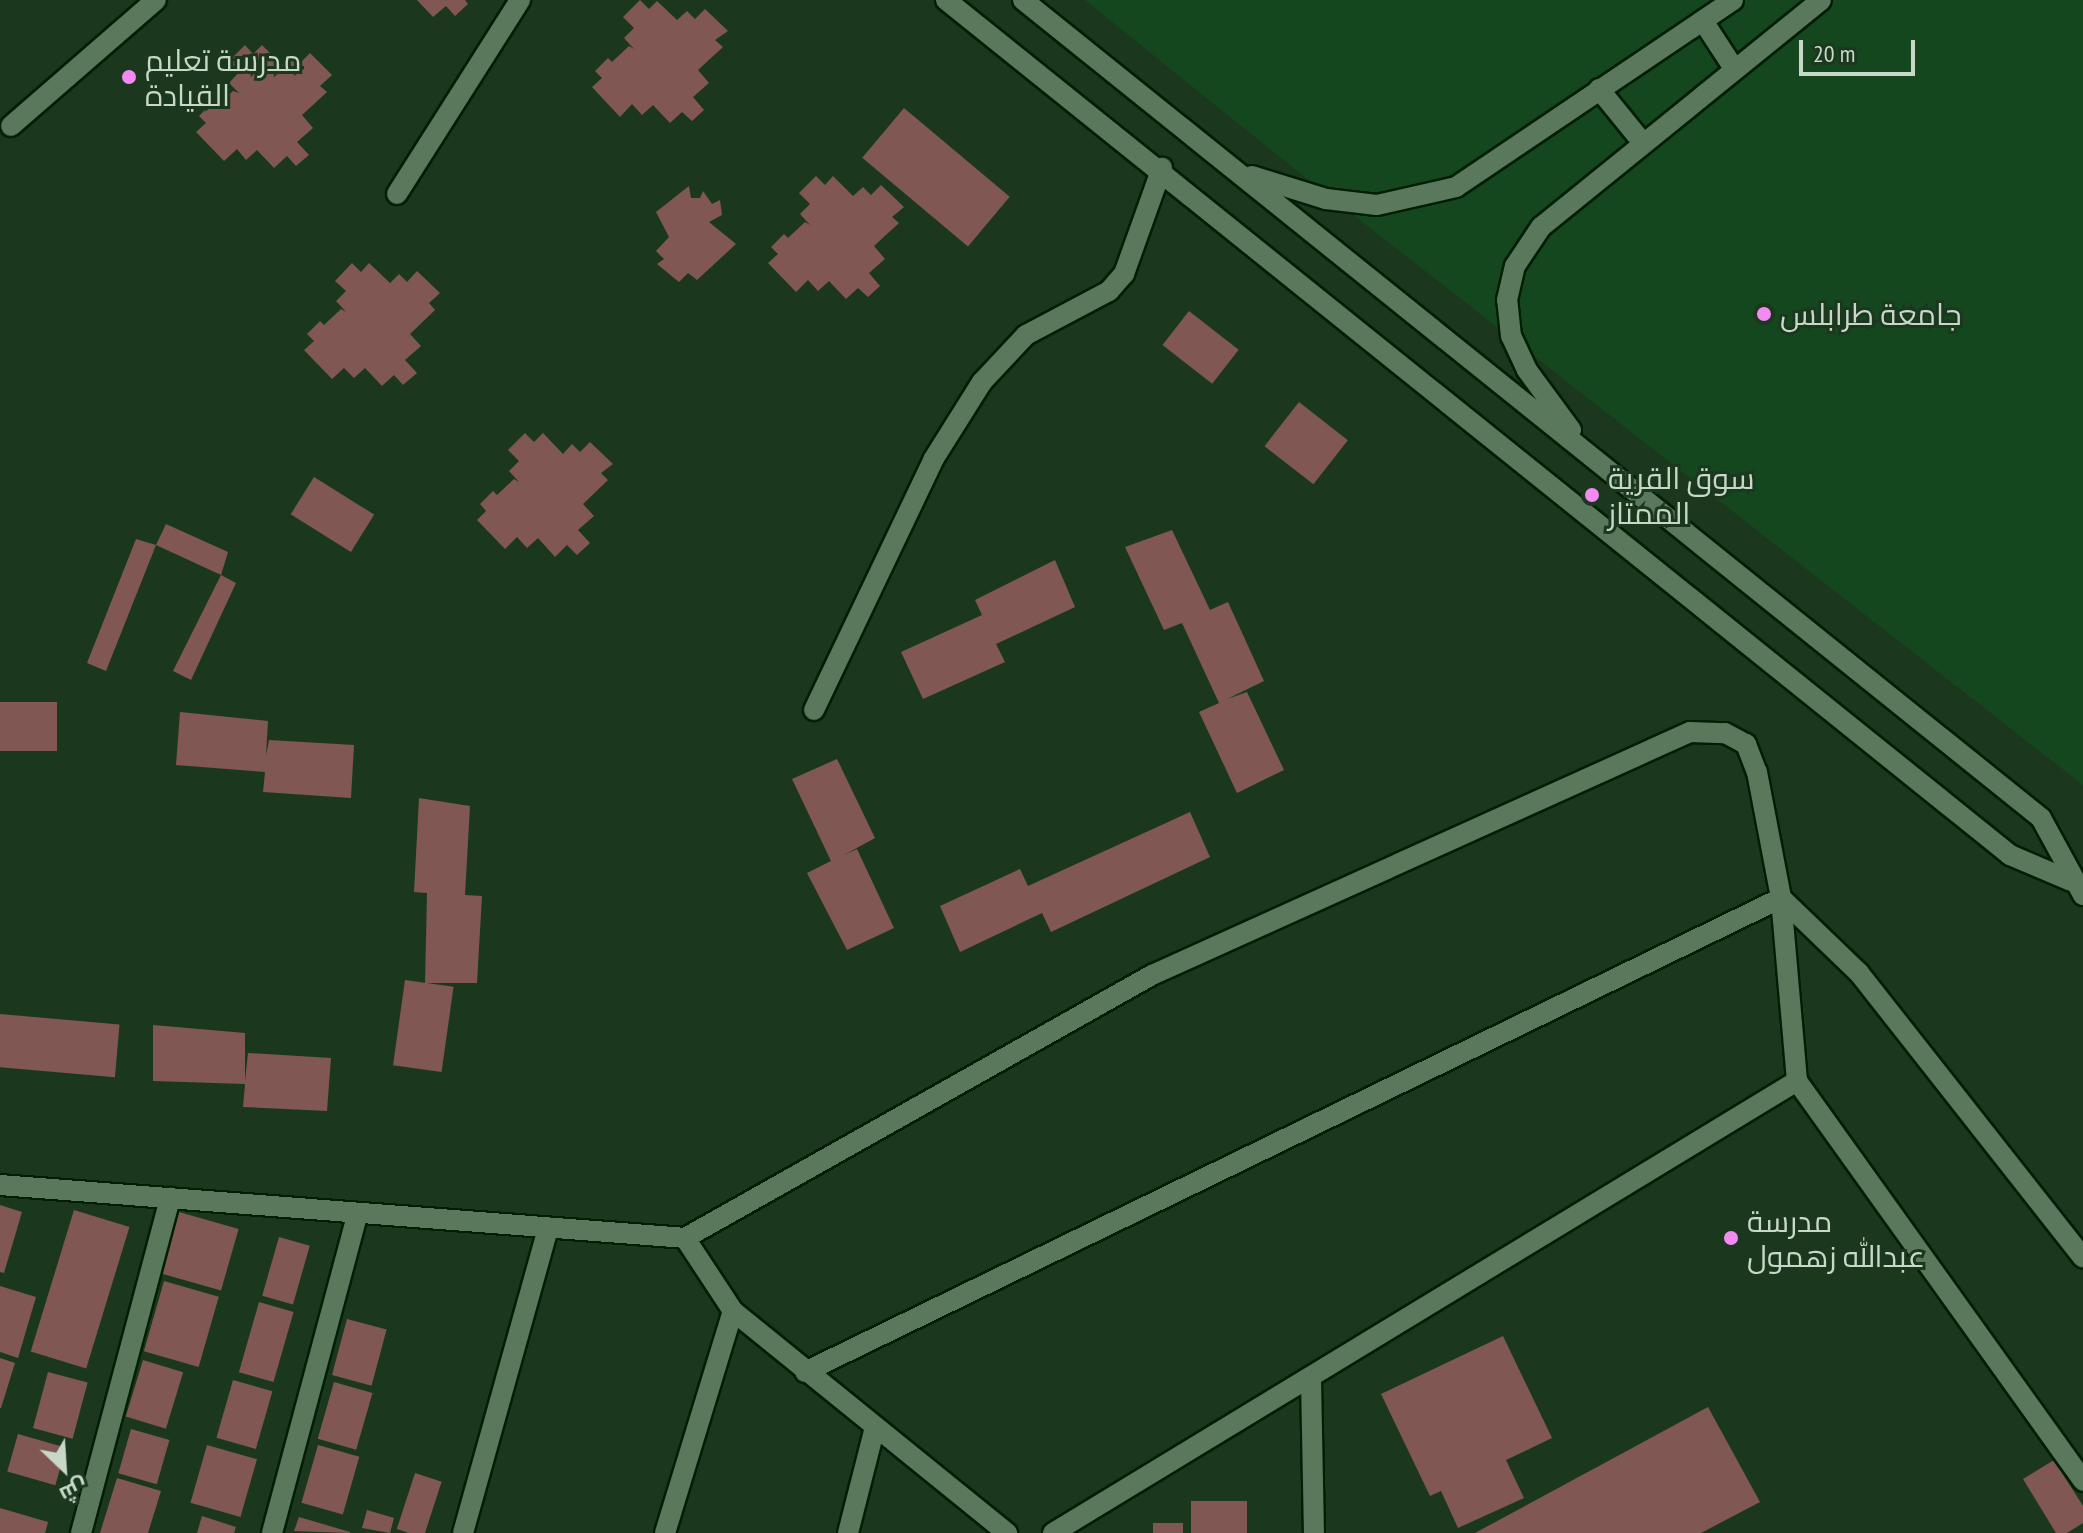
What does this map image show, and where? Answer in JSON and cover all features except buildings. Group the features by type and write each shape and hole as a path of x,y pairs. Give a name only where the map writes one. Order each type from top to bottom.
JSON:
{"street":[{"path":"11,126 156,0"},
{"path":"397,194 520,0"},
{"path":"946,0 1162,168 2010,855 2077,888"},
{"path":"1023,0 1242,172 2041,818 2077,888"},
{"path":"1242,172 1326,199 1377,205 1421,198 1493,165 1599,89 1733,0"},
{"path":"1590,456 1527,370 1511,336 1507,300 1515,266 1541,227 1733,67 1821,0"},
{"path":"1703,21 1733,67"},
{"path":"1599,89 1642,142"},
{"path":"814,710 933,460 982,382 1026,335 1109,291 1124,274 1162,168"},
{"path":"0,1185 685,1238 1152,975 1690,732 1725,733 1746,744 1781,898 1797,1081 2083,1481"},
{"path":"1781,898 1859,973 2083,1258"},
{"path":"805,1372 1781,898"},
{"path":"1053,1533 1797,1081"},
{"path":"81,1533 170,1198"},
{"path":"272,1533 358,1213"},
{"path":"463,1533 548,1228"},
{"path":"685,1238 733,1311 1007,1533"},
{"path":"665,1533 733,1311"},
{"path":"1311,1379 1314,1533"},
{"path":"848,1533 875,1427"}],"green space":[{"name":"جامعة طرابلس","path":"1085,0 2083,0 2083,785 1296,170"}],"place":[{"name":"مدرسة تعليم القيادة","path":"129,77"},
{"name":"جامعة طرابلس","path":"1764,314"},
{"name":"سوق القرية الممتاز","path":"1592,495"},
{"name":"مدرسة عبدالله زهمول","path":"1731,1238"}]}
